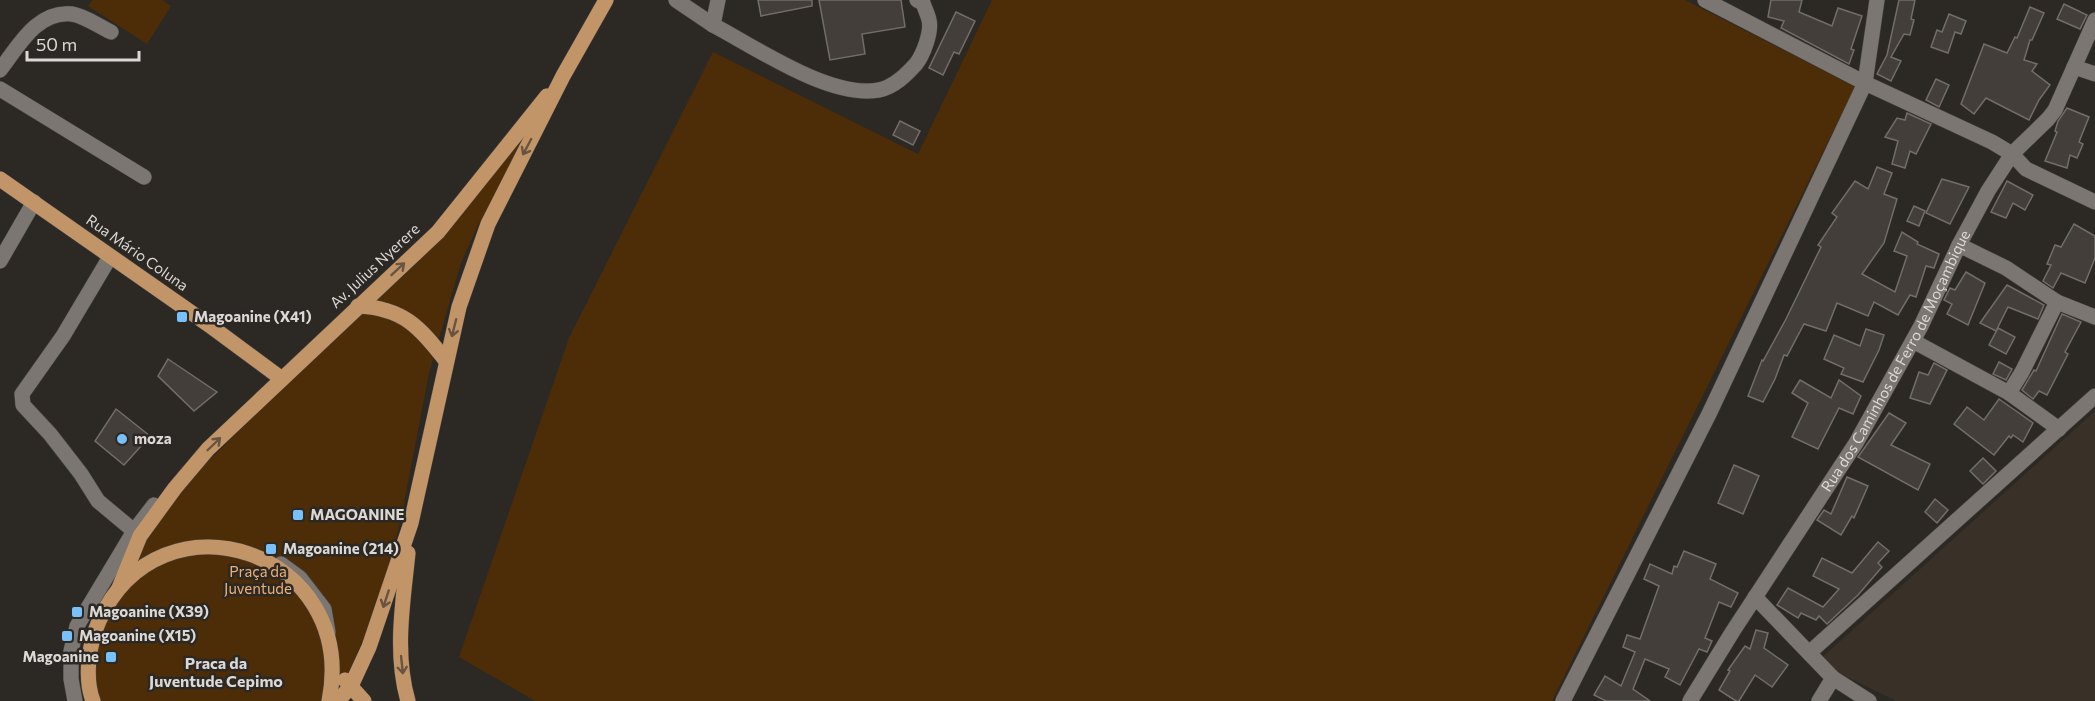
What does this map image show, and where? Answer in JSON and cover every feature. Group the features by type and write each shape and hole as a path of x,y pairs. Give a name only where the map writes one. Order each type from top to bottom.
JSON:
{"main road":[{"name":"Av. Julius Nyerere","path":"411,523 459,307 488,224 563,76 606,0"},
{"name":"Av. Julius Nyerere","path":"119,588 137,534 208,449 276,376 358,306 438,232 563,76"},
{"name":"Rua Mário Coluna","path":"0,179 209,325 276,376"},
{"path":"358,306 376,307 398,315 415,325 446,361"},
{"path":"338,701 351,686 380,620 411,523"},
{"path":"408,701 400,651 411,523"},
{"path":"93,701 88,665 93,633 107,604 119,588 137,571 158,559 187,549 218,547 248,552 276,566 300,585 318,610 329,638 333,666 329,701"},
{"path":"333,666 364,701"}],"street":[{"path":"676,0 714,25 803,73 834,86 859,90 880,90 903,78 919,60 930,22 923,3 917,0"},
{"path":"714,25 718,0"},
{"path":"1705,0 1865,83 2013,154 2026,169 2095,202"},
{"path":"1563,701 1709,414 1865,83 1877,0"},
{"path":"0,70 33,28 49,18 73,14 111,32"},
{"name":"Rua dos Caminhos de Ferro de Moçambique","path":"1690,701 1856,443 1913,341 1976,212 2013,154 2048,119 2059,102 2095,20"},
{"path":"2074,67 2095,74"},
{"path":"0,89 144,177"},
{"path":"0,261 34,202"},
{"path":"1959,245 2007,268 2057,302 2094,314"},
{"path":"75,701 71,679 71,651 77,626 137,534 98,501 63,450 28,412 21,401 22,394 63,336 111,257"},
{"path":"2009,393 2057,302"},
{"path":"1913,341 2009,393 2059,429"},
{"path":"1809,653 2095,396"},
{"path":"1755,597 1833,678 1869,701"},
{"path":"1818,701 1833,678"}],"shaded area":[{"path":"2095,411 2095,701 1896,701 1817,662"}],"green space":[{"path":"93,0 162,0 171,6 147,44 88,6"},
{"path":"992,0 1685,0 1855,87 1552,701 535,701 459,657 569,338 713,52 918,154"},
{"name":"Praça da Juventude","path":"563,76 478,225 461,263 429,373 401,519 386,576 370,623 349,672 333,701 93,701 93,633 157,512 302,369 413,267 462,213"}],"building":[{"path":"758,0 812,0 812,6 761,16"},
{"path":"819,0 901,0 905,27 862,34 865,54 830,60"},
{"path":"1771,0 1802,0 1799,12 1832,26 1838,8 1862,16 1851,49 1854,50 1849,64 1781,28 1784,21 1768,17"},
{"path":"1899,0 1915,0 1911,19 1914,20 1910,35 1904,34 1891,57 1901,61 1891,81 1877,74 1887,55"},
{"path":"2064,4 2087,15 2080,29 2057,19"},
{"path":"2030,7 2044,13 2030,40 2024,60 2037,64 2032,71 2050,85 2029,120 1986,98 1974,114 1961,104 1984,44 2007,53 2015,37 2017,38"},
{"path":"956,12 975,21 959,54 954,52 943,75 929,68"},
{"path":"1949,14 1966,21 1961,34 1955,32 1948,53 1931,47 1937,30 1942,32"},
{"path":"1936,79 1949,85 1939,107 1926,100"},
{"path":"2067,108 2089,117 2079,142 2083,144 2077,158 2070,155 2067,168 2045,161 2057,132 2055,131 2058,121"},
{"path":"1907,113 1931,124 1916,154 1910,151 1905,168 1892,164 1898,141 1885,137 1897,118 1905,120"},
{"path":"900,121 920,131 913,145 893,135"},
{"path":"1877,167 1892,173 1884,194 1897,199 1884,243 1862,274 1895,292 1907,256 1894,251 1902,232 1918,242 1917,244 1939,254 1934,268 1926,266 1916,297 1910,295 1898,315 1874,302 1868,316 1837,303 1826,331 1804,324 1787,356 1784,355 1763,402 1748,396 1762,360 1786,319 1821,247 1818,245 1837,217 1832,213 1855,181 1868,189"},
{"path":"1942,179 1969,187 1950,224 1926,213"},
{"path":"2007,181 2033,195 2025,210 2013,203 2006,218 1991,212"},
{"path":"1914,206 1925,211 1919,226 1907,221"},
{"path":"2074,224 2095,236 2095,258 2085,283 2061,273 2053,288 2043,281 2051,265 2047,264 2055,245 2061,247"},
{"path":"1966,272 1985,283 1968,325 1947,314 1952,304 1944,300 1950,288 1955,290"},
{"path":"2007,285 2044,305 2038,319 2008,307 1996,331 1980,323"},
{"path":"2062,314 2081,322 2065,352 2068,354 2047,395 2039,391 2033,399 2022,390 2034,370 2036,371"},
{"path":"1998,328 2015,337 2006,354 1989,345"},
{"path":"1866,329 1884,335 1863,382 1841,374 1844,368 1824,359 1834,335 1860,346"},
{"path":"168,359 217,392 194,411 158,376"},
{"path":"1999,362 2012,369 2006,380 1993,374"},
{"path":"1934,363 1947,370 1930,404 1910,398 1919,372 1928,375"},
{"path":"1800,380 1831,398 1839,380 1861,396 1853,414 1839,408 1818,449 1792,437 1808,403 1792,393"},
{"path":"1999,399 2033,423 2023,442 2013,435 2011,438 2009,436 1994,455 1954,424 1967,407 1984,420"},
{"name":"moza","path":"116,409 150,436 124,465 95,441"},
{"path":"1889,413 1906,423 1891,445 1930,464 1918,490 1858,457"},
{"path":"1983,458 1996,471 1983,484 1970,471"},
{"path":"1734,465 1759,476 1743,514 1718,503"},
{"path":"1847,477 1868,486 1854,518 1852,516 1841,535 1817,520 1824,510 1831,514"},
{"path":"1935,499 1948,510 1937,523 1925,512"},
{"path":"1878,542 1889,551 1878,563 1882,567 1858,595 1827,624 1819,616 1816,620 1801,613 1798,618 1777,605 1788,588 1823,607 1839,589 1813,576 1822,558 1852,573"},
{"path":"1684,551 1716,564 1710,579 1738,593 1731,607 1719,602 1705,638 1712,641 1707,652 1699,649 1680,685 1665,677 1669,669 1645,659 1633,689 1650,701 1606,701 1594,695 1605,676 1621,686 1635,652 1623,647 1627,635 1640,639 1659,586 1644,579 1650,564 1672,574 1674,566 1677,567"},
{"path":"1756,630 1768,633 1764,648 1788,665 1772,687 1755,675 1739,701 1736,701 1719,690 1730,671 1728,670 1745,646 1750,649"}],"place":[{"name":"Magoanine (X41)","path":"182,317"},
{"name":"moza","path":"122,439"},
{"name":"MAGOANINE","path":"298,515"},
{"name":"Magoanine (214)","path":"271,549"},
{"name":"Magoanine (X39)","path":"77,612"},
{"name":"Magoanine (X15)","path":"67,636"},
{"name":"Magoanine","path":"111,657"}],"district":[{"name":"Praca da Juventude Cepimo","path":"216,672"}]}
